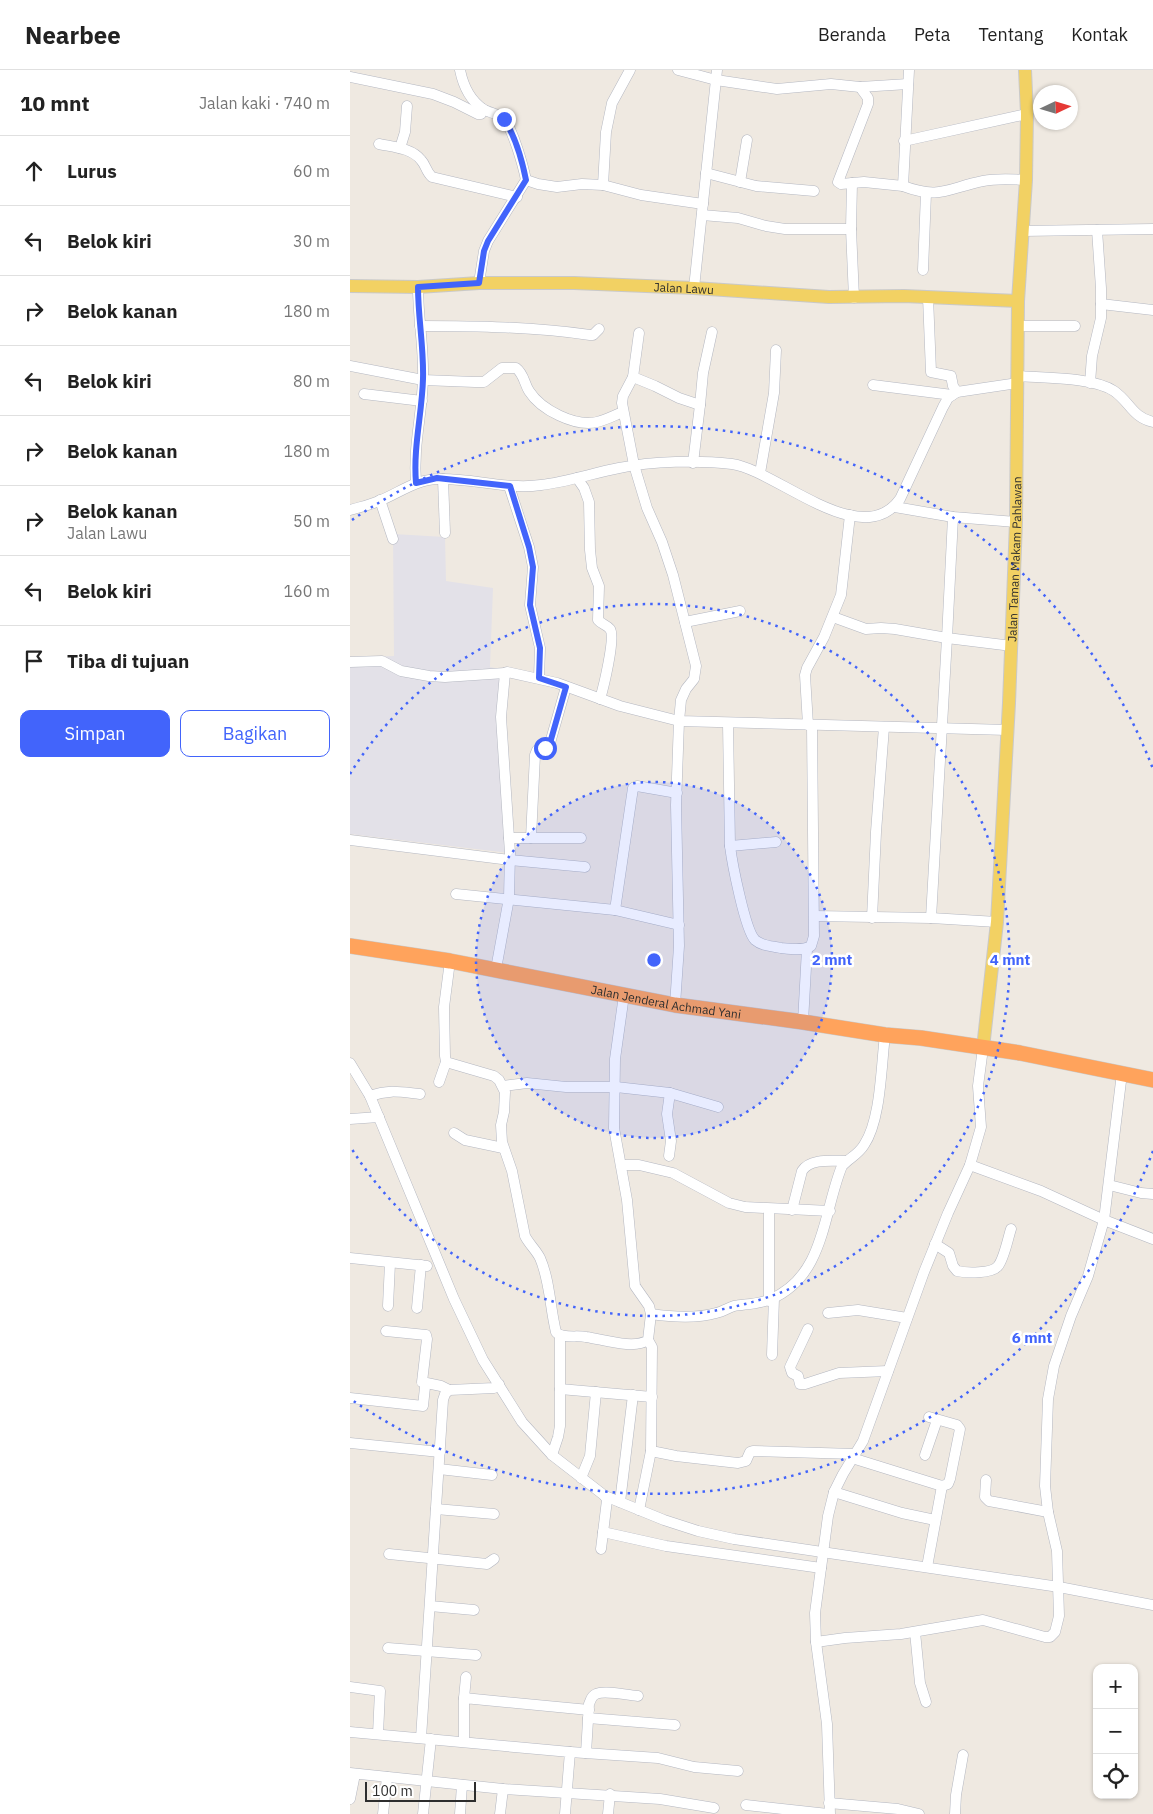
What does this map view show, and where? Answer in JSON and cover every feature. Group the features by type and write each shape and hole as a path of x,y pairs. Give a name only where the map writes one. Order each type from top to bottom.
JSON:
{"highway":[{"name":"Jalan Jenderal Achmad Yani","path":"350,946 496,969 675,1005 803,1022 884,1036 921,1038 1020,1053 1153,1080"}],"main road":[{"name":"Jalan Taman Makam Pahlawan","path":"983,1048 997,922 1012,646 1016,522 1018,301 1026,180 1027,114 1025,70"},
{"name":"Jalan Lawu","path":"350,286 418,287 479,283 574,283 854,298 928,297 1018,301"}],"street":[{"path":"460,70 462,82 467,91 483,109 500,116 508,126 526,180 488,241 484,251 479,283"},
{"path":"603,184 606,132 612,104 630,70"},
{"path":"678,70 717,75 777,89 831,84 860,87 908,84"},
{"path":"903,186 909,70"},
{"path":"694,288 717,75"},
{"path":"350,77 433,94 478,114 481,114 483,109"},
{"path":"860,87 868,98 868,104 838,180 839,183 880,183 903,186 926,193 955,190 984,181 999,179 1026,180"},
{"path":"400,148 405,132 407,106"},
{"path":"904,141 1027,114"},
{"path":"740,182 747,140"},
{"path":"379,144 400,148 413,153 420,158 430,174 516,197"},
{"path":"706,173 756,186 814,191"},
{"path":"526,180 557,187 603,184 641,195 703,204"},
{"path":"852,183 851,229 854,298"},
{"path":"923,270 926,193"},
{"path":"702,215 738,218 785,229 851,229"},
{"path":"1090,382 1092,356 1102,304 1098,230"},
{"path":"1022,231 1153,230"},
{"path":"416,483 415,447 423,380 423,349 418,308 418,287"},
{"path":"928,297 931,372 951,376 955,393"},
{"path":"1102,304 1153,310"},
{"path":"420,326 498,326 590,335 599,329"},
{"path":"1019,326 1075,326"},
{"path":"692,463 703,373 712,332"},
{"path":"639,333 632,377 623,396 623,412 634,465 647,508 667,558 691,644 696,673 681,700 679,721 677,793 679,966 675,1005"},
{"path":"760,473 774,393 776,350"},
{"path":"350,366 423,380 484,382 502,368 516,368 536,400 558,415 571,420 596,422 623,412"},
{"path":"632,377 679,398 700,405"},
{"path":"873,385 955,393 1018,380 1076,380 1090,382 1114,390 1138,416 1153,422"},
{"path":"350,510 380,500 416,483 443,479 510,486 536,486 634,465 671,462 733,464 760,473 809,500 850,516 862,518 875,517 895,507 943,407 955,393"},
{"path":"364,394 422,401"},
{"path":"577,478 584,488 589,502 592,568 599,586 598,620 610,628 612,636 600,699"},
{"path":"443,479 445,533"},
{"path":"510,486 529,547 533,567 530,605 540,648 539,678"},
{"path":"380,500 393,539"},
{"path":"895,507 953,517 1016,522"},
{"path":"728,723 730,846 732,862 752,936 767,945 786,949 807,949 813,942 815,916 810,725 805,675 833,617 841,595 850,516"},
{"path":"931,918 953,517"},
{"path":"685,622 740,611"},
{"path":"833,617 866,629 895,629 1012,646"},
{"path":"350,662 382,661 400,671 429,676 445,677 509,672 539,678 630,709 679,721 1008,730"},
{"path":"496,969 509,898 510,860 501,717 505,673"},
{"path":"531,838 534,755 536,750 545,748 550,743 566,687"},
{"path":"872,918 884,727"},
{"path":"615,910 633,788 637,786 677,793"},
{"path":"509,838 581,838"},
{"path":"350,840 510,860 586,867"},
{"path":"730,846 776,842"},
{"path":"456,894 615,910 679,925"},
{"path":"815,916 931,918 997,922"},
{"path":"803,1022 807,949"},
{"path":"439,1082 446,1062 444,1007 450,961"},
{"path":"624,995 615,1059 614,1128 622,1165 630,1225 635,1286 651,1314 648,1340 652,1347 651,1451 639,1510"},
{"path":"651,1314 699,1316 771,1299 791,1288 810,1266 830,1211 842,1166 846,1161 856,1156 870,1136 876,1116 884,1036"},
{"path":"829,1810 827,1724 816,1642 815,1612 828,1516 834,1492 863,1441 935,1244 970,1165 980,1127 978,1086 983,1048"},
{"path":"446,1062 494,1076 506,1092 501,1125 503,1148 512,1171 525,1236 540,1258 547,1281 556,1332 560,1336 560,1426 552,1455"},
{"path":"350,1063 370,1096 454,1299 483,1360 522,1422 552,1455 606,1496 698,1531 761,1544 1059,1587 1153,1605"},
{"path":"816,1642 915,1632 983,1620 1045,1637 1050,1637 1057,1628 1059,1587 1057,1551 1048,1512 1045,1486 1048,1399 1054,1366 1071,1316 1088,1276 1104,1220 1122,1074"},
{"path":"503,1086 527,1083 566,1087 616,1087 670,1093 718,1107"},
{"path":"370,1096 382,1091 420,1094"},
{"path":"669,1156 671,1141 667,1114 670,1093"},
{"path":"350,1119 379,1117"},
{"path":"454,1133 465,1140 503,1148"},
{"path":"792,1210 805,1167 813,1162 846,1161"},
{"path":"622,1165 639,1165 679,1176 728,1203 745,1207 830,1211"},
{"path":"970,1165 1041,1191 1104,1220 1153,1239"},
{"path":"1109,1185 1153,1194"},
{"path":"769,1209 772,1355"},
{"path":"935,1244 949,1253 953,1266 957,1271 981,1272 994,1270 1000,1265 1011,1229"},
{"path":"350,1258 424,1266 417,1308"},
{"path":"388,1306 390,1263"},
{"path":"828,1313 858,1310 907,1318"},
{"path":"808,1329 790,1367 792,1373 798,1376 800,1384 839,1373 888,1371"},
{"path":"386,1331 426,1335 422,1382 441,1386 449,1390 494,1388 499,1384"},
{"path":"560,1336 586,1337 608,1342 633,1344 644,1343 648,1340"},
{"path":"350,1398 423,1406 425,1387"},
{"path":"560,1389 652,1397"},
{"path":"423,1814 427,1781 426,1738 432,1557 443,1400 444,1394 449,1390"},
{"path":"581,1478 590,1456 596,1392"},
{"path":"620,1502 633,1395"},
{"path":"651,1451 676,1456 738,1463 746,1461 750,1452 753,1451 854,1456 942,1486 948,1484 950,1479 960,1429 957,1425 933,1419 925,1455"},
{"path":"350,1443 440,1452"},
{"path":"439,1469 492,1475"},
{"path":"986,1480 985,1497 989,1501 1048,1512"},
{"path":"927,1567 942,1486"},
{"path":"834,1492 893,1510 935,1520"},
{"path":"601,1550 606,1496"},
{"path":"436,1509 494,1514"},
{"path":"603,1532 666,1546 821,1568"},
{"path":"389,1554 487,1564 494,1559"},
{"path":"430,1606 474,1610"},
{"path":"915,1632 920,1683 926,1702"},
{"path":"388,1648 476,1655"},
{"path":"464,1741 466,1677"},
{"path":"350,1687 380,1691 378,1734"},
{"path":"586,1753 588,1714 592,1696 597,1693 638,1696"},
{"path":"464,1698 675,1725"},
{"path":"350,1732 658,1758 694,1767 738,1771"},
{"path":"565,1814 570,1752"},
{"path":"955,1814 956,1795 963,1755"},
{"path":"350,1799 353,1773 503,1789 610,1794 660,1799 699,1810 714,1808"},
{"path":"383,1814 387,1777"},
{"path":"460,1814 462,1785"},
{"path":"500,1814 503,1789"},
{"path":"608,1814 610,1794"},
{"path":"746,1805 829,1810 898,1809 918,1814"}],"shaded area":[{"path":"393,534 445,537 446,581 493,588 490,667 504,670 509,853 350,834 350,658 394,656"}],"route":[{"path":"504,119 516,146 526,180 488,241 484,251 479,283 418,287 423,349 423,380 414,466 416,483 437,478 510,486 529,547 533,567 530,605 540,648 539,678 566,687 550,743 545,748"}]}
